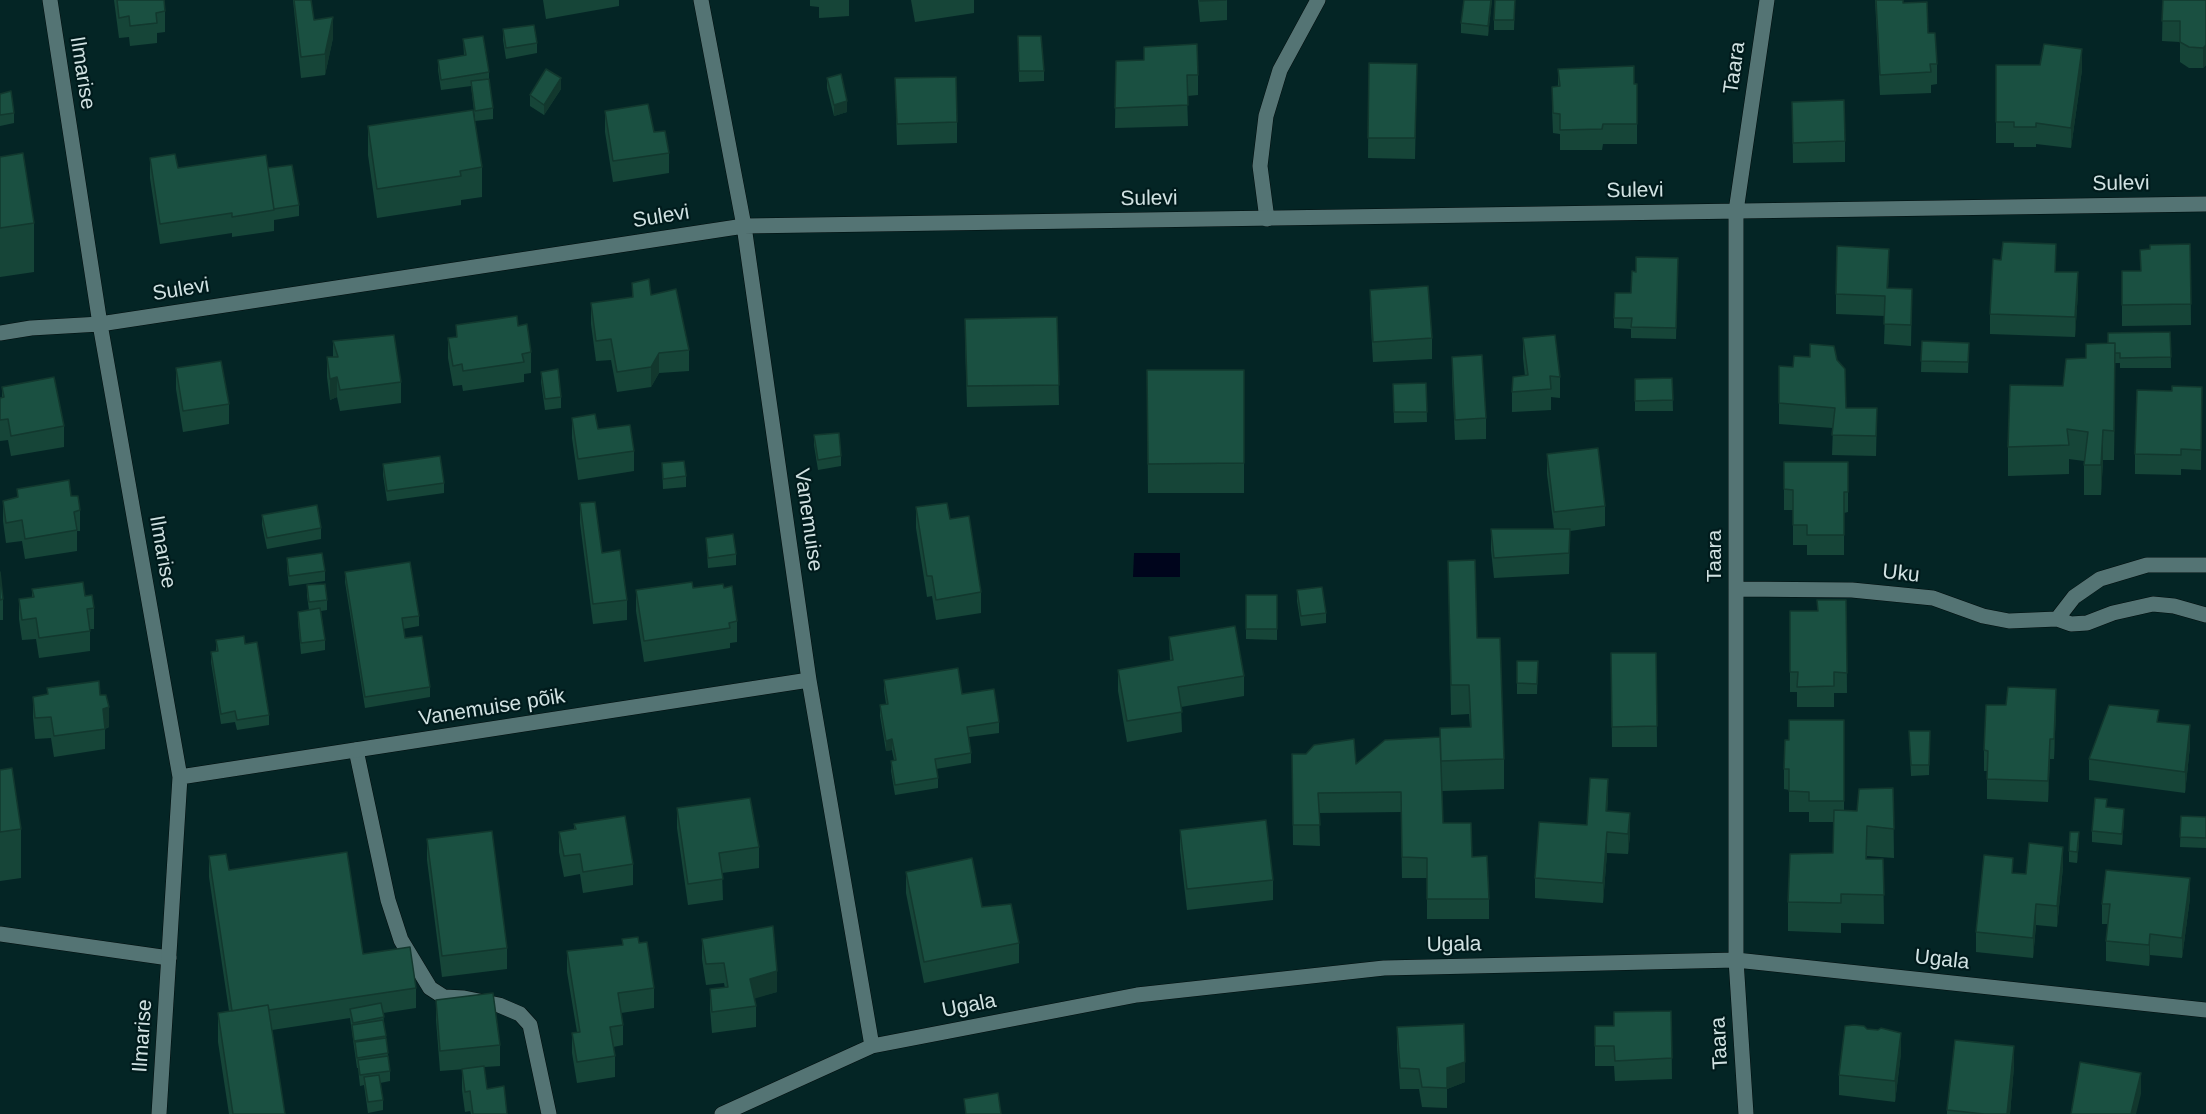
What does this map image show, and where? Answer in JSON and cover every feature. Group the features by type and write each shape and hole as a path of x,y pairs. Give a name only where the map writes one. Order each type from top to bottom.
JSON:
{"street":[{"name":"Ilmarise","path":"50,0 100,324 180,777 159,1114"},
{"name":"Vanemuise","path":"700,0 744,226 810,680 872,1046"},
{"path":"1267,219 1260,166 1266,116 1280,70 1318,0"},
{"name":"Taara","path":"1746,1114 1736,960 1736,211 1767,0"},
{"name":"Sulevi","path":"0,333 31,328 100,324 744,226 2206,204"},
{"path":"2057,619 2074,597 2100,579 2147,565 2206,565"},
{"name":"Uku","path":"1736,589 1852,590 1933,598 1983,616 2009,621 2057,619 2071,624 2087,623 2152,604 2174,606 2206,615"},
{"name":"Vanemuise põik","path":"180,777 810,680"},
{"path":"356,750 388,900 401,940 430,988 444,997 464,998 499,1005 520,1014 530,1025 549,1114"},
{"path":"0,934 169,958"},
{"name":"Ugala","path":"722,1114 872,1046 1137,995 1384,968 1736,960 2206,1010"}],"water":[{"path":"1134,553 1180,553 1180,577 1133,577"}],"building":[{"path":"117,0 164,0 165,11 156,13 157,23 130,26 129,16 119,18"},
{"path":"294,0 311,0 314,20 333,17 325,54 301,57"},
{"path":"1464,0 1491,0 1488,26 1461,23"},
{"path":"1495,0 1515,0 1514,20 1494,20"},
{"path":"1876,0 1903,0 1903,3 1927,2 1928,33 1935,33 1937,64 1930,64 1931,72 1880,75"},
{"path":"2163,0 2206,0 2206,45 2203,48 2189,47 2180,42 2180,21 2162,21"},
{"path":"534,25 537,43 506,48 503,29"},
{"path":"483,36 489,72 441,80 438,60 466,55 463,39"},
{"path":"1018,36 1041,36 1044,71 1019,71"},
{"path":"1197,44 1198,75 1187,75 1188,105 1115,108 1116,61 1144,60 1144,47"},
{"path":"2044,44 2082,49 2071,128 2036,123 2036,127 2014,127 2014,122 1996,122 1996,65 2040,65"},
{"path":"1369,63 1417,64 1415,138 1368,138"},
{"path":"1634,66 1634,84 1637,84 1637,124 1603,124 1602,129 1560,130 1560,114 1553,113 1552,87 1560,86 1558,69"},
{"path":"546,69 561,78 544,105 530,95"},
{"path":"841,74 847,101 834,105 827,78"},
{"path":"956,77 957,122 897,124 895,78"},
{"path":"489,79 493,108 475,111 471,81"},
{"path":"11,91 14,113 0,115 0,94"},
{"path":"1844,100 1845,141 1793,143 1792,102"},
{"path":"648,104 654,132 665,131 669,153 613,161 605,111"},
{"path":"473,110 482,167 460,171 461,176 377,189 368,126"},
{"path":"23,153 34,223 0,228 0,157"},
{"path":"175,154 178,168 266,155 274,210 232,217 232,213 160,224 150,158"},
{"path":"292,165 299,205 274,209 268,168"},
{"path":"2003,242 2056,244 2055,272 2078,272 2075,317 1990,314 1993,259 2001,260"},
{"path":"2190,244 2191,304 2122,305 2122,271 2141,271 2140,250 2150,249 2150,245"},
{"path":"1837,246 1889,249 1887,288 1912,289 1911,325 1884,324 1885,296 1836,294"},
{"path":"1636,257 1678,258 1676,328 1631,327 1632,318 1614,318 1615,293 1631,293 1632,271 1636,272"},
{"path":"649,279 651,295 676,289 689,350 659,353 651,367 617,372 611,339 596,341 591,303 633,297 632,283"},
{"path":"1428,286 1432,338 1373,342 1370,290"},
{"path":"517,316 518,326 527,324 531,352 522,354 524,362 463,371 462,364 453,366 448,338 457,337 456,325"},
{"path":"1057,317 1059,385 967,386 965,319"},
{"path":"2170,332 2171,357 2120,358 2120,353 2115,353 2115,343 2108,343 2108,333"},
{"path":"394,335 401,382 340,390 337,377 330,379 327,357 338,357 333,341"},
{"path":"1555,335 1560,377 1550,376 1551,389 1512,392 1513,377 1528,375 1523,338"},
{"path":"1922,341 1969,343 1968,362 1921,361"},
{"path":"2115,343 2114,431 2103,430 2101,465 2084,465 2088,432 2067,429 2069,445 2008,447 2010,385 2063,386 2066,359 2086,358 2086,344"},
{"path":"1810,344 1834,346 1837,360 1845,369 1846,408 1877,408 1876,436 1832,435 1835,408 1779,403 1779,366 1793,367 1794,356 1810,357"},
{"path":"1482,355 1486,418 1455,420 1452,357"},
{"path":"221,361 229,404 183,411 176,368"},
{"path":"558,369 561,397 545,399 541,372"},
{"path":"1147,370 1244,370 1244,463 1148,464"},
{"path":"54,377 64,426 11,436 8,419 0,420 0,398 4,397 2,387"},
{"path":"1672,378 1673,400 1635,401 1635,379"},
{"path":"1426,383 1427,412 1394,412 1393,384"},
{"path":"2172,386 2202,387 2201,450 2181,449 2181,455 2135,454 2137,390 2172,391"},
{"path":"595,414 598,429 630,425 634,451 578,459 572,418"},
{"path":"839,433 841,456 818,460 814,435"},
{"path":"1598,448 1605,506 1554,512 1547,454"},
{"path":"440,456 444,483 387,491 383,464"},
{"path":"684,461 686,476 663,479 662,463"},
{"path":"1784,462 1848,462 1848,492 1844,492 1844,535 1807,535 1807,525 1793,525 1793,490 1784,489"},
{"path":"69,480 71,496 78,496 80,510 74,512 77,530 25,539 22,520 6,523 3,501 18,497 17,489"},
{"path":"595,502 602,553 620,550 627,600 593,604 580,503"},
{"path":"947,503 950,519 969,516 981,592 936,600 932,576 927,576 916,507"},
{"path":"317,505 321,528 267,538 262,515"},
{"path":"1491,529 1570,529 1569,553 1494,558"},
{"path":"733,534 736,554 708,558 706,538"},
{"path":"322,553 325,571 289,576 287,558"},
{"path":"1475,560 1477,638 1500,638 1504,759 1441,761 1440,728 1471,727 1469,685 1451,685 1448,561"},
{"path":"410,562 419,616 402,618 405,638 422,636 430,687 365,697 345,572"},
{"path":"0,572 3,599 0,600"},
{"path":"83,582 85,596 92,595 94,608 87,609 90,631 39,638 36,618 22,620 19,599 34,597 32,589"},
{"path":"692,582 693,588 723,584 724,588 732,586 737,621 729,623 730,628 644,641 636,590"},
{"path":"325,584 327,600 309,602 307,585"},
{"path":"1322,587 1326,613 1301,616 1297,590"},
{"path":"1246,595 1277,595 1277,629 1246,629"},
{"path":"1817,600 1846,600 1847,673 1834,672 1834,686 1797,687 1798,672 1790,672 1790,611 1818,611"},
{"path":"320,608 325,640 301,643 298,612"},
{"path":"1235,626 1244,676 1178,687 1182,712 1127,721 1118,670 1173,660 1169,637"},
{"path":"244,636 245,644 257,642 269,715 237,720 235,711 221,714 211,652 218,651 216,640"},
{"path":"1611,653 1656,653 1657,726 1612,727"},
{"path":"1517,661 1538,661 1537,684 1517,683"},
{"path":"958,668 962,694 994,689 999,722 967,727 971,753 935,759 938,778 895,785 891,761 896,760 892,739 886,741 880,705 888,704 884,680"},
{"path":"99,681 100,695 106,695 109,707 103,709 105,729 54,736 51,717 35,718 33,697 48,694 47,688"},
{"path":"2008,687 2056,689 2054,739 2050,739 2048,781 1987,779 1988,751 1984,750 1986,705 2006,705"},
{"path":"2109,705 2159,710 2157,722 2190,725 2185,772 2089,759"},
{"path":"1789,720 1844,720 1844,801 1809,801 1809,792 1789,791 1789,769 1784,769 1785,740 1789,740"},
{"path":"1909,731 1930,731 1929,765 1911,765"},
{"path":"1440,737 1443,823 1471,823 1472,857 1487,856 1489,899 1427,899 1427,858 1402,857 1401,792 1318,793 1320,825 1293,825 1292,754 1306,754 1314,745 1354,739 1356,764 1385,740"},
{"path":"12,768 21,829 0,832 0,770"},
{"path":"1590,778 1608,779 1606,811 1630,813 1628,834 1607,832 1603,883 1535,878 1539,822 1587,825"},
{"path":"1893,788 1894,829 1867,826 1866,859 1883,859 1884,895 1841,894 1841,903 1788,902 1790,854 1833,853 1834,810 1857,811 1859,789"},
{"path":"750,798 759,847 719,853 723,879 688,884 677,808"},
{"path":"2095,798 2107,799 2106,807 2124,809 2122,834 2092,831"},
{"path":"625,816 633,864 583,872 580,854 564,856 559,832 576,829 574,824"},
{"path":"2181,816 2206,817 2206,838 2180,837"},
{"path":"1266,820 1273,880 1187,889 1180,830"},
{"path":"492,831 507,948 442,956 427,839"},
{"path":"2070,832 2079,832 2077,852 2069,851"},
{"path":"2029,843 2063,847 2057,906 2036,904 2033,938 1976,932 1984,855 2013,858 2012,873 2026,874"},
{"path":"347,852 363,954 410,947 416,988 269,1010 268,1005 232,1011 209,856 226,854 229,870"},
{"path":"972,858 982,907 1011,904 1019,943 924,962 906,872"},
{"path":"2106,870 2190,878 2182,938 2150,934 2149,945 2106,941 2110,904 2102,904"},
{"path":"773,926 777,971 750,979 756,1006 712,1012 710,989 728,987 724,963 706,964 702,939"},
{"path":"638,937 639,943 647,942 654,988 618,993 623,1025 610,1027 615,1056 577,1062 572,1033 580,1032 567,951 623,945 622,939"},
{"path":"493,993 500,1045 440,1051 436,1000"},
{"path":"381,1003 384,1017 353,1023 350,1009"},
{"path":"268,1005 285,1114 233,1114 218,1013"},
{"path":"1671,1011 1672,1058 1615,1061 1614,1046 1595,1046 1595,1026 1614,1026 1614,1012"},
{"path":"383,1020 386,1036 354,1041 352,1025"},
{"path":"1464,1024 1465,1062 1447,1068 1447,1088 1422,1087 1419,1069 1400,1068 1397,1027"},
{"path":"1854,1025 1901,1033 1895,1081 1839,1075 1845,1026"},
{"path":"386,1038 388,1053 357,1058 355,1042"},
{"path":"1955,1040 2014,1046 2007,1114 1947,1110"},
{"path":"388,1056 390,1071 360,1075 358,1060"},
{"path":"2080,1062 2141,1073 2131,1114 2071,1114"},
{"path":"484,1066 487,1089 504,1086 507,1114 473,1114 470,1091 465,1092 462,1069"},
{"path":"379,1075 383,1100 368,1102 364,1077"},
{"path":"998,1093 1001,1114 966,1114 964,1099"}]}
